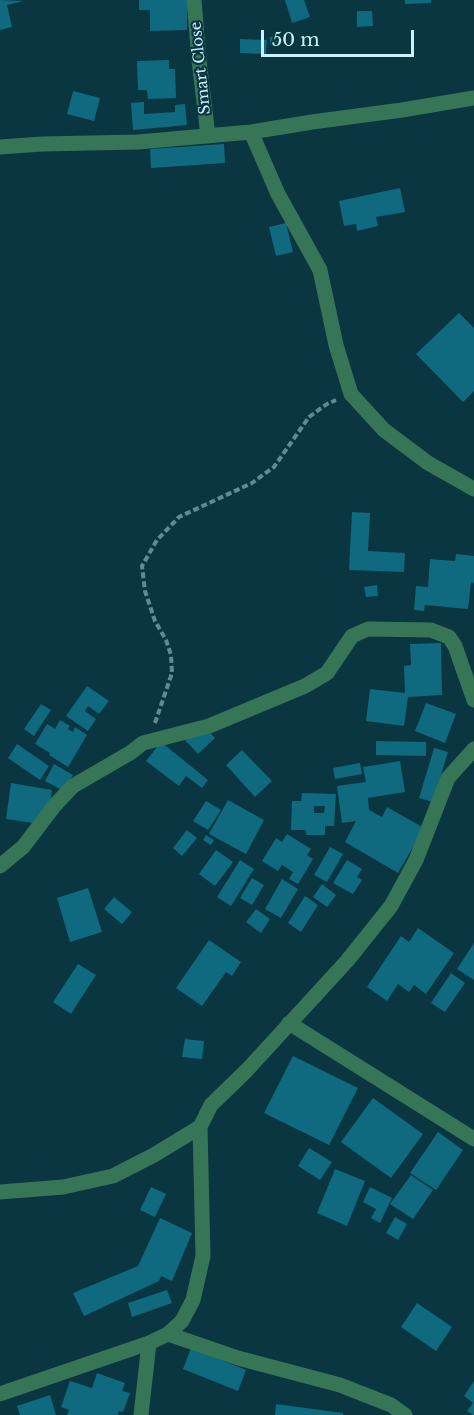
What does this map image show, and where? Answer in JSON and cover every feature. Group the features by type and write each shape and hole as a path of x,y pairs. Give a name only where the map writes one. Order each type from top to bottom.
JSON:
{"street":[{"name":"Smart Close","path":"194,0 208,136"},
{"path":"0,147 138,142 251,132 474,98"},
{"path":"251,132 278,194 320,270 336,345 351,394 384,430 428,463 474,489"},
{"path":"0,866 23,847 55,805 73,786 143,743 209,726 305,686 327,673 352,636 368,629 431,630 448,637 455,646 474,700"},
{"path":"0,1394 149,1343 168,1334 182,1321 193,1300 203,1256 200,1127 211,1105 247,1070 347,961 391,906 416,860 448,778 474,749"},
{"path":"288,1023 474,1139"},
{"path":"0,1192 63,1187 113,1176 154,1155 200,1127"},
{"path":"168,1334 238,1358 340,1385 391,1405 405,1415"},
{"path":"141,1415 149,1343"}],"path":[{"path":"143,743 154,725 172,673 171,655 146,591 142,566 152,548 179,517 252,483 274,466 309,417 327,404 351,394"}],"building":[{"path":"0,0 24,1 7,5 12,27 0,30"},
{"path":"139,0 187,0 187,30 150,31 150,10 139,10"},
{"path":"285,0 304,0 310,17 292,23"},
{"path":"405,0 431,0 431,3 405,4"},
{"path":"357,11 372,11 373,26 357,27"},
{"path":"280,36 280,44 270,45 270,37"},
{"path":"240,39 267,40 266,54 240,53"},
{"path":"169,60 169,69 175,69 176,98 148,99 147,90 138,90 137,61"},
{"path":"73,91 100,98 94,121 67,114"},
{"path":"144,102 144,114 175,112 175,105 185,104 187,125 133,130 131,103"},
{"path":"224,144 225,163 151,168 150,149"},
{"path":"400,188 405,212 376,217 378,226 357,231 356,224 344,226 339,201"},
{"path":"286,223 293,252 276,256 269,227"},
{"path":"459,313 474,328 474,391 463,402 416,354"},
{"path":"352,512 370,513 368,551 405,553 404,572 349,570"},
{"path":"456,554 474,556 474,583 471,582 468,609 425,605 424,611 414,610 416,586 428,587 430,559 455,561"},
{"path":"377,585 378,596 366,597 364,587"},
{"path":"441,643 442,695 408,697 404,726 366,721 370,689 405,693 404,666 411,665 410,644"},
{"path":"87,686 109,701 99,714 88,706 85,711 96,719 88,731 66,716"},
{"path":"426,703 456,714 445,743 415,731"},
{"path":"41,704 51,710 34,736 24,729"},
{"path":"60,720 70,726 68,729 73,732 75,727 87,735 68,767 35,744 47,724 55,729"},
{"path":"200,722 215,738 198,754 183,738"},
{"path":"376,741 426,742 426,756 376,755"},
{"path":"161,742 208,780 202,788 186,776 179,786 146,761"},
{"path":"17,744 49,766 40,780 8,758"},
{"path":"434,748 448,752 433,802 419,798"},
{"path":"242,750 272,781 255,797 226,765"},
{"path":"400,761 405,792 368,798 369,810 382,817 387,807 424,828 398,873 345,842 356,821 342,823 337,786 366,782 363,767"},
{"path":"360,763 362,774 335,779 333,768"},
{"path":"54,764 73,775 64,791 45,781"},
{"path":"11,783 52,790 47,825 6,819"},
{"path":"302,793 336,794 334,826 325,826 325,835 306,835 306,830 291,830 292,801 301,801","holes":["314,806 325,806 324,813 314,813"]},
{"path":"228,800 264,820 246,854 209,834"},
{"path":"206,801 221,810 208,830 193,821"},
{"path":"187,830 197,838 182,856 173,848"},
{"path":"287,834 311,849 307,855 313,859 298,884 289,879 293,872 282,865 278,871 262,861 276,838 282,842"},
{"path":"206,835 214,840 211,845 203,840"},
{"path":"330,847 343,854 327,882 314,875"},
{"path":"216,850 233,862 215,886 199,874"},
{"path":"240,860 254,869 231,906 217,897"},
{"path":"347,860 362,869 357,877 362,880 353,894 333,883"},
{"path":"252,878 264,885 252,905 240,898"},
{"path":"282,879 298,889 281,918 265,909"},
{"path":"322,884 336,895 327,907 313,897"},
{"path":"88,888 102,932 70,942 57,898"},
{"path":"305,896 318,905 301,932 288,923"},
{"path":"114,897 132,912 122,924 104,909"},
{"path":"256,909 270,919 261,933 246,922"},
{"path":"418,928 454,953 426,994 414,985 409,992 398,984 387,1001 367,987 401,936 409,942"},
{"path":"209,940 241,962 232,976 226,972 202,1006 176,988"},
{"path":"474,943 474,980 457,969"},
{"path":"78,964 96,975 71,1014 53,1002"},
{"path":"451,973 465,983 445,1012 431,1003"},
{"path":"185,1039 204,1041 202,1059 182,1057"},
{"path":"293,1056 358,1088 329,1145 264,1113"},
{"path":"373,1098 423,1134 391,1178 341,1142"},
{"path":"438,1132 463,1150 436,1190 410,1173"},
{"path":"309,1148 332,1162 320,1180 298,1166"},
{"path":"335,1169 365,1181 347,1226 317,1213"},
{"path":"411,1175 433,1190 413,1219 390,1204"},
{"path":"151,1187 166,1194 155,1217 140,1210"},
{"path":"370,1187 392,1198 380,1223 371,1218 376,1209 363,1202"},
{"path":"395,1217 407,1224 398,1240 386,1233"},
{"path":"160,1218 192,1233 172,1281 161,1276 159,1281 84,1316 73,1293 138,1266"},
{"path":"167,1290 172,1303 132,1317 128,1303"},
{"path":"417,1303 452,1327 436,1351 401,1327"},
{"path":"191,1348 246,1370 238,1391 183,1369"},
{"path":"97,1373 125,1383 122,1391 130,1393 123,1412 119,1411 118,1415 67,1415 69,1410 61,1407 70,1381 92,1388"},
{"path":"474,1381 473,1415 467,1411 473,1403 464,1396"},
{"path":"50,1395 56,1415 20,1415 17,1406"},
{"path":"276,1404 343,1413 343,1415 275,1415"}]}
